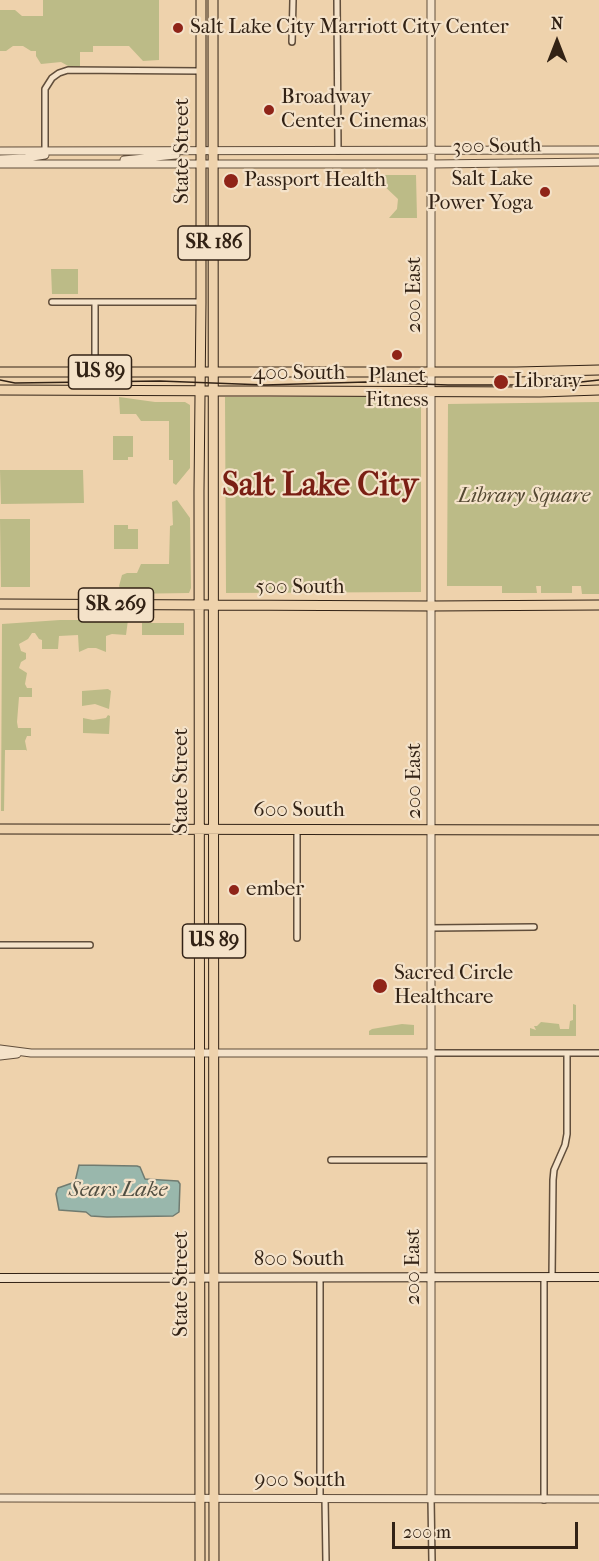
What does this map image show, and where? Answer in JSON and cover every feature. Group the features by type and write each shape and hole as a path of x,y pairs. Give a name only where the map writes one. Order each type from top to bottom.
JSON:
{"main road":[{"name":"State Street","path":"200,1561 201,1053 198,605 201,0"},
{"name":"State Street","path":"213,0 214,1561"},
{"name":"400 South","path":"0,372 599,370"},
{"name":"400 South","path":"0,390 109,389 199,392 599,390"},
{"name":"500 South","path":"0,604 599,605"},
{"name":"600 South","path":"0,829 599,830"},
{"name":"800 South","path":"0,1278 599,1277"}],"street":[{"path":"292,42 293,0"},
{"path":"337,0 338,151"},
{"name":"200 East","path":"431,0 432,1561"},
{"path":"45,151 45,89 55,74 68,70 201,71"},
{"name":"300 South","path":"201,157 214,151 599,150"},
{"name":"300 South","path":"0,151 201,157 214,164 599,162"},
{"path":"309,151 310,163"},
{"path":"0,159 69,155 74,152"},
{"path":"86,152 86,164"},
{"path":"0,164 107,164 122,160 175,155 201,157"},
{"path":"52,302 201,302"},
{"path":"95,302 95,372"},
{"path":"297,829 297,938"},
{"path":"431,928 534,927"},
{"path":"0,945 90,945"},
{"path":"0,1049 31,1053"},
{"path":"0,1056 31,1053 599,1053"},
{"path":"544,1500 548,1277 553,1175 565,1145 567,1129 567,1053"},
{"path":"331,1160 430,1160"},
{"path":"320,1278 326,1561"},
{"name":"900 South","path":"0,1498 599,1499"}],"green space":[{"path":"43,0 159,0 159,60 143,61 129,46 93,46 93,52 80,52 80,67 70,67 61,62 41,64 36,51 23,46 13,46 6,51 0,51 0,10 15,10 22,16 43,16"},
{"path":"359,175 416,175 417,218 389,218 397,209 398,199 380,182 359,182"},
{"path":"51,269 78,269 78,294 52,294"},
{"path":"119,397 155,402 185,402 190,405 190,468 176,485 173,483 173,460 169,460 169,421 141,421 136,414 120,414"},
{"path":"225,397 421,397 421,592 226,593"},
{"name":"Library Square","path":"599,402 599,594 582,594 581,586 572,586 572,593 541,593 541,586 536,586 537,593 502,593 502,586 447,586 448,404"},
{"path":"113,436 133,436 133,457 128,457 128,460 113,460"},
{"path":"0,470 83,470 84,503 1,504"},
{"path":"177,500 190,518 191,588 189,593 123,594 119,586 122,575 137,573 141,564 169,564 170,526 173,525 172,502"},
{"path":"0,519 30,519 30,587 1,587"},
{"path":"114,525 128,525 128,529 138,529 138,549 114,549"},
{"path":"60,620 128,620 126,635 106,636 106,652 88,648 79,652 78,635 59,636 58,649 42,649 42,640 35,633 19,644 21,651 26,653 26,659 21,662 19,668 27,673 25,684 27,688 32,688 32,697 19,697 17,722 18,728 31,728 31,736 27,736 25,741 27,751 5,750 4,811 1,811 2,624"},
{"path":"142,623 184,623 184,635 142,635"},
{"path":"108,689 111,691 109,709 95,704 82,706 82,691"},
{"path":"110,716 109,734 83,733 83,718 93,720 106,718"},
{"path":"573,1004 576,1005 576,1036 530,1036 530,1028 536,1030 534,1026 541,1022 559,1024 560,1029 569,1029 570,1021 573,1020"},
{"path":"402,1024 414,1025 414,1035 369,1035 372,1029"}],"water":[{"name":"Sears Lake","path":"79,1165 137,1166 140,1167 145,1179 178,1181 180,1184 179,1212 173,1216 107,1217 91,1216 86,1212 59,1210 56,1194 58,1188 75,1182"}],"tram line":[{"path":"0,380 15,383 160,381 265,385 366,382 554,385 599,380"}],"place":[{"name":"Salt Lake City Marriott City Center","path":"178,28"},
{"name":"Broadway Center Cinemas","path":"269,110"},
{"name":"Passport Health","path":"231,181"},
{"name":"Salt Lake Power Yoga","path":"545,192"},
{"name":"Planet Fitness","path":"397,355"},
{"name":"Library","path":"501,382"},
{"name":"ember","path":"234,890"},
{"name":"Sacred Circle Healthcare","path":"380,986"}],"district":[{"name":"Salt Lake City","path":"320,487"}]}
